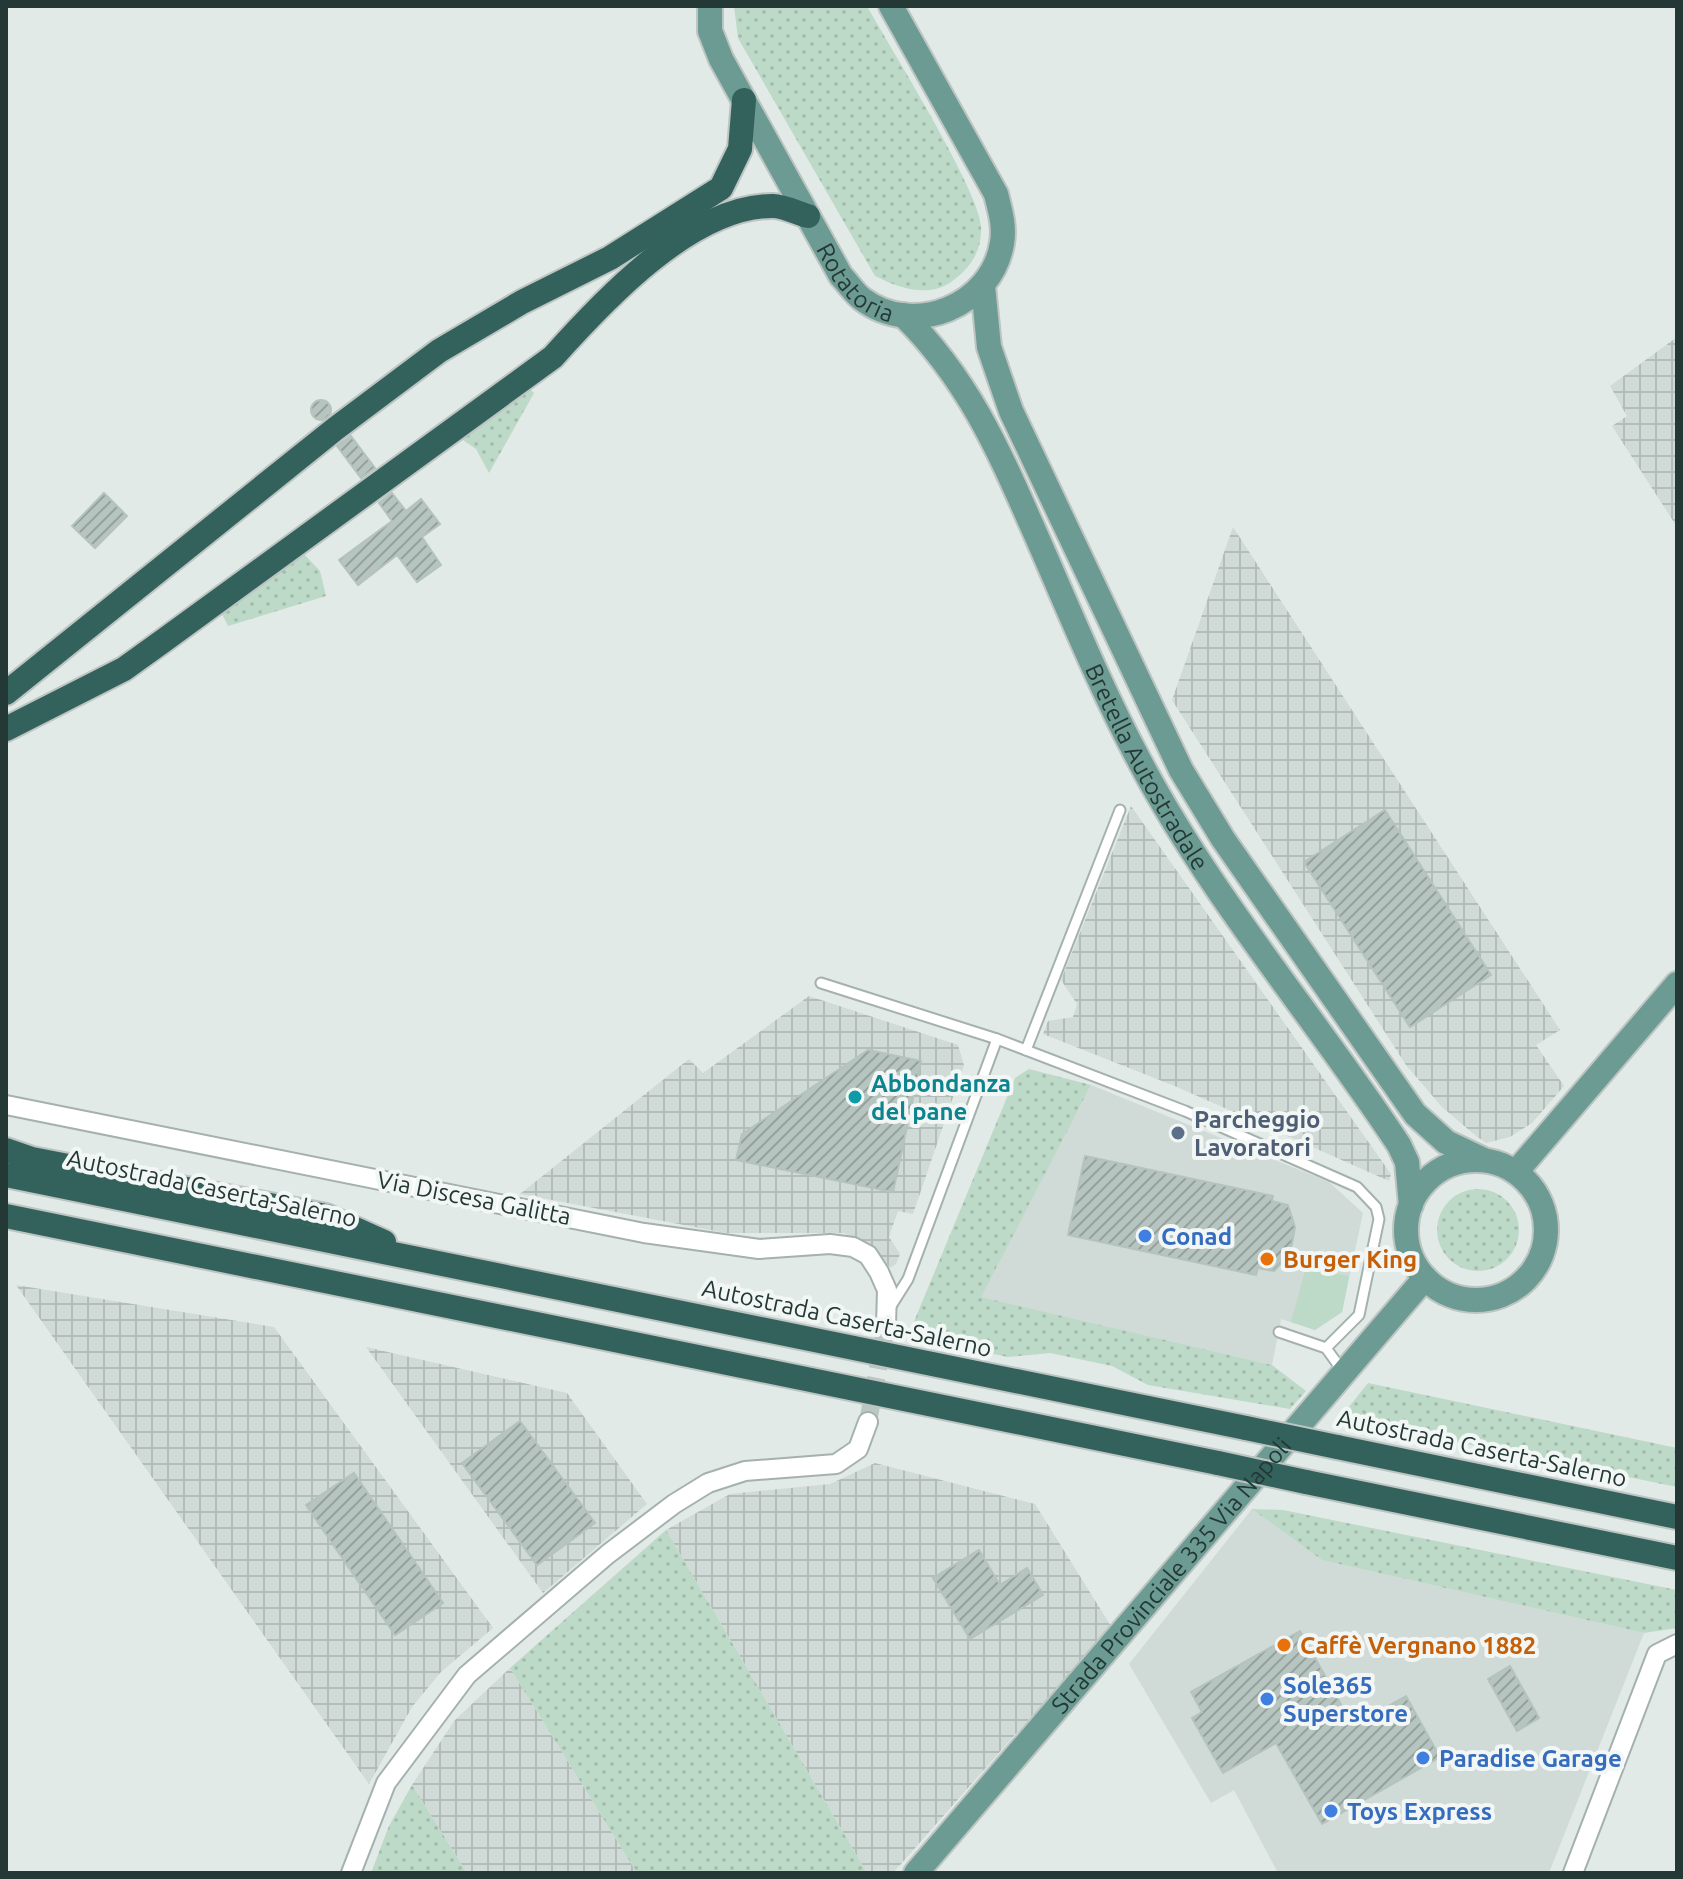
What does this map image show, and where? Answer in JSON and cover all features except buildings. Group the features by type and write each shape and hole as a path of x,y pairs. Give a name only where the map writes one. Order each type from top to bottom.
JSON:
{"highway":[{"path":"6,693 335,429 439,351 522,302 610,258 721,188 740,149 744,100"},
{"path":"6,729 124,669 163,641 553,357 601,303 642,266 718,217 743,209 776,206 808,216"},
{"path":"6,1150 32,1159 326,1216 423,1260"},
{"name":"Autostrada Caserta-Salerno","path":"6,1175 1677,1517"},
{"path":"6,1216 1677,1558"}],"main road":[{"name":"Rotatoria","path":"710,6 710,31 744,100 841,276 862,298 888,313 918,317 943,313 964,302 983,286 996,265 1003,242 1003,217 996,194 891,6"},
{"name":"Bretella Autostradale","path":"983,286 989,347 1011,411 1181,770 1223,839 1415,1114 1446,1142 1484,1160"},
{"name":"Bretella Autostradale","path":"903,315 932,343 986,422 1099,678 1140,762 1211,879 1399,1145 1407,1162 1411,1205"},
{"path":"1516,1172 1677,984"},
{"path":"1468,1160 1484,1160 1516,1172 1534,1190 1544,1213 1544,1246 1529,1275 1510,1290 1486,1299 1453,1296 1425,1278 1409,1251 1407,1221 1411,1205 1427,1180 1439,1170 1468,1160"},
{"name":"Strada Provinciale 335 Via Napoli","path":"916,1873 1425,1278"}],"street":[{"name":"Via Discesa Galitta","path":"6,1105 674,1238 759,1249 830,1244 853,1247 868,1255 879,1272 887,1317"},
{"path":"351,1873 386,1783 467,1675 608,1554 674,1504 708,1483 745,1471 836,1464 858,1449 868,1422"},
{"path":"1573,1873 1657,1654 1677,1644"}],"lane":[{"path":"1026,1050 1120,810"},
{"path":"821,983 997,1039 1185,1111 1335,1174 1368,1197 1379,1219 1359,1315 1326,1348"},
{"path":"887,1317 908,1279 997,1039"},
{"path":"1279,1332 1326,1348 1344,1374"}],"shaded area":[{"path":"1677,337 1677,527 1612,426 1627,416 1610,386"},
{"path":"1233,527 1560,1030 1536,1045 1564,1086 1532,1123 1510,1137 1486,1143 1442,1107 1406,1065 1172,700"},
{"path":"1131,806 1391,1174 1389,1181 1177,1087 1043,1034 1048,1021 1073,1017 1077,1004 1061,980"},
{"path":"809,996 958,1045 964,1065 913,1214 898,1211 889,1237 900,1254 896,1264 890,1268 877,1251 844,1233 726,1233 520,1194 689,1059 703,1073"},
{"path":"1091,1085 1329,1182 1363,1213 1342,1312 1315,1330 1281,1319 1272,1365 980,1297"},
{"path":"16,1285 274,1327 493,1628 441,1672 412,1707 369,1784"},
{"path":"366,1347 567,1393 647,1504 543,1593"},
{"path":"875,1463 1035,1504 1111,1626 893,1873 867,1873 666,1530 730,1494 830,1484"},
{"path":"1252,1509 1322,1560 1644,1633 1549,1873 1278,1873 1234,1790 1211,1803 1129,1664"},
{"path":"510,1668 637,1873 467,1873 412,1785 454,1721"}],"green space":[{"path":"734,6 867,6 951,153 977,209 981,227 978,250 971,263 955,279 936,289 916,290 875,276 738,38"},
{"path":"527,386 534,393 489,473 476,449 460,438"},
{"path":"302,552 320,571 326,596 228,626 222,614"},
{"path":"1029,1069 1091,1085 981,1297 1272,1365 1306,1391 1290,1409 1148,1385 1112,1366 1050,1353 1008,1357 908,1336 1015,1078"},
{"path":"1478,1189 1494,1192 1507,1201 1516,1214 1519,1230 1516,1246 1507,1259 1494,1268 1478,1271 1462,1268 1449,1259 1440,1246 1437,1230 1440,1214 1449,1201 1462,1192"},
{"path":"1306,1268 1349,1276 1342,1312 1315,1330 1291,1322"},
{"path":"1368,1383 1677,1448 1677,1487 1340,1418"},
{"path":"1252,1509 1283,1510 1677,1590 1677,1628 1644,1633 1322,1560"},
{"path":"666,1530 867,1873 637,1873 510,1668"},
{"path":"412,1785 467,1873 371,1873 389,1826"}],"tunnel":[{"path":"868,1422 886,1325"}],"place":[{"name":"Abbondanza del pane","path":"855,1097"},
{"name":"Parcheggio Lavoratori","path":"1178,1133"},
{"name":"Conad","path":"1145,1236"},
{"name":"Burger King","path":"1267,1259"},
{"name":"Caffè Vergnano 1882","path":"1284,1645"},
{"name":"Sole365 Superstore","path":"1267,1699"},
{"name":"Paradise Garage","path":"1423,1758"},
{"name":"Toys Express","path":"1331,1811"}]}
